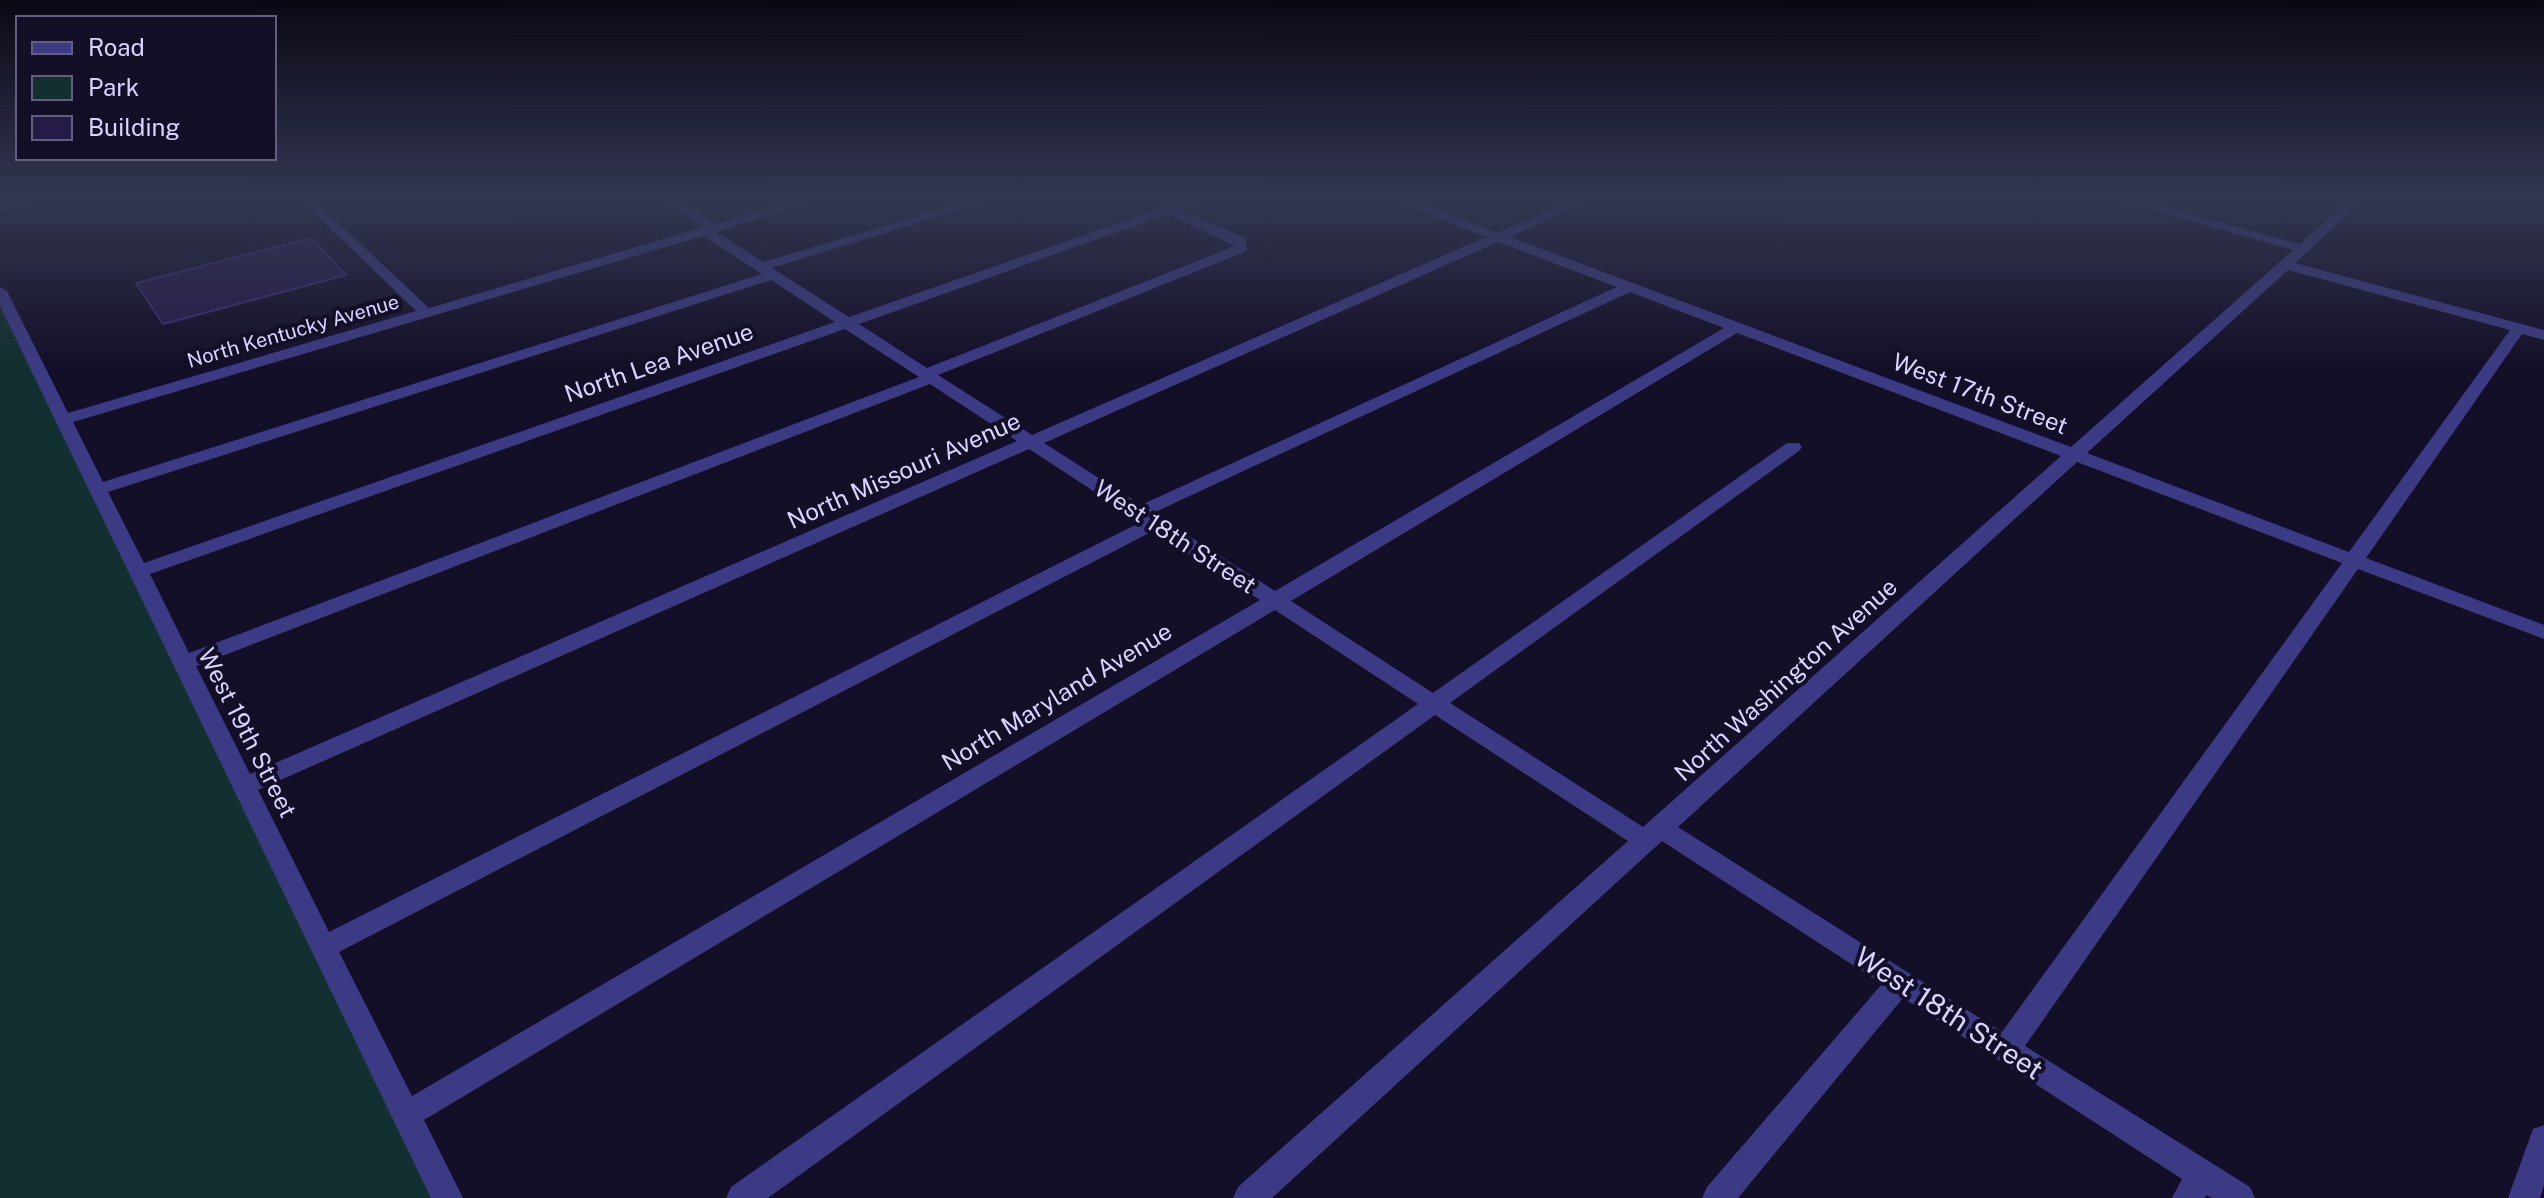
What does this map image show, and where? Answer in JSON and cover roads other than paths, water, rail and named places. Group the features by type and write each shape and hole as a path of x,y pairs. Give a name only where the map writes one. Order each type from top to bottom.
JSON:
{"street":[{"path":"366,256 426,313"},
{"name":"North Kentucky Avenue","path":"62,420 621,256"},
{"name":"West 18th Street","path":"746,256 1435,705 1900,982 2006,1049 2195,1186 2239,1198"},
{"path":"97,490 814,256"},
{"name":"North Lea Avenue","path":"137,572 1038,256"},
{"path":"183,663 929,376 1223,256"},
{"name":"North Missouri Avenue","path":"244,786 1457,256"},
{"name":"West 17th Street","path":"1546,256 2544,632"},
{"name":"North Washington Avenue","path":"1249,1198 2296,256"},
{"path":"2286,265 2544,335"},
{"path":"324,947 1146,518 1629,287"},
{"name":"West 19th Street","path":"0,291 447,1198"},
{"name":"North Maryland Avenue","path":"407,1115 1735,328"},
{"path":"2006,1049 2519,328"},
{"path":"742,1198 1793,447"},
{"path":"1718,1198 1900,982"},
{"path":"2524,1198 2544,1139"}]}
